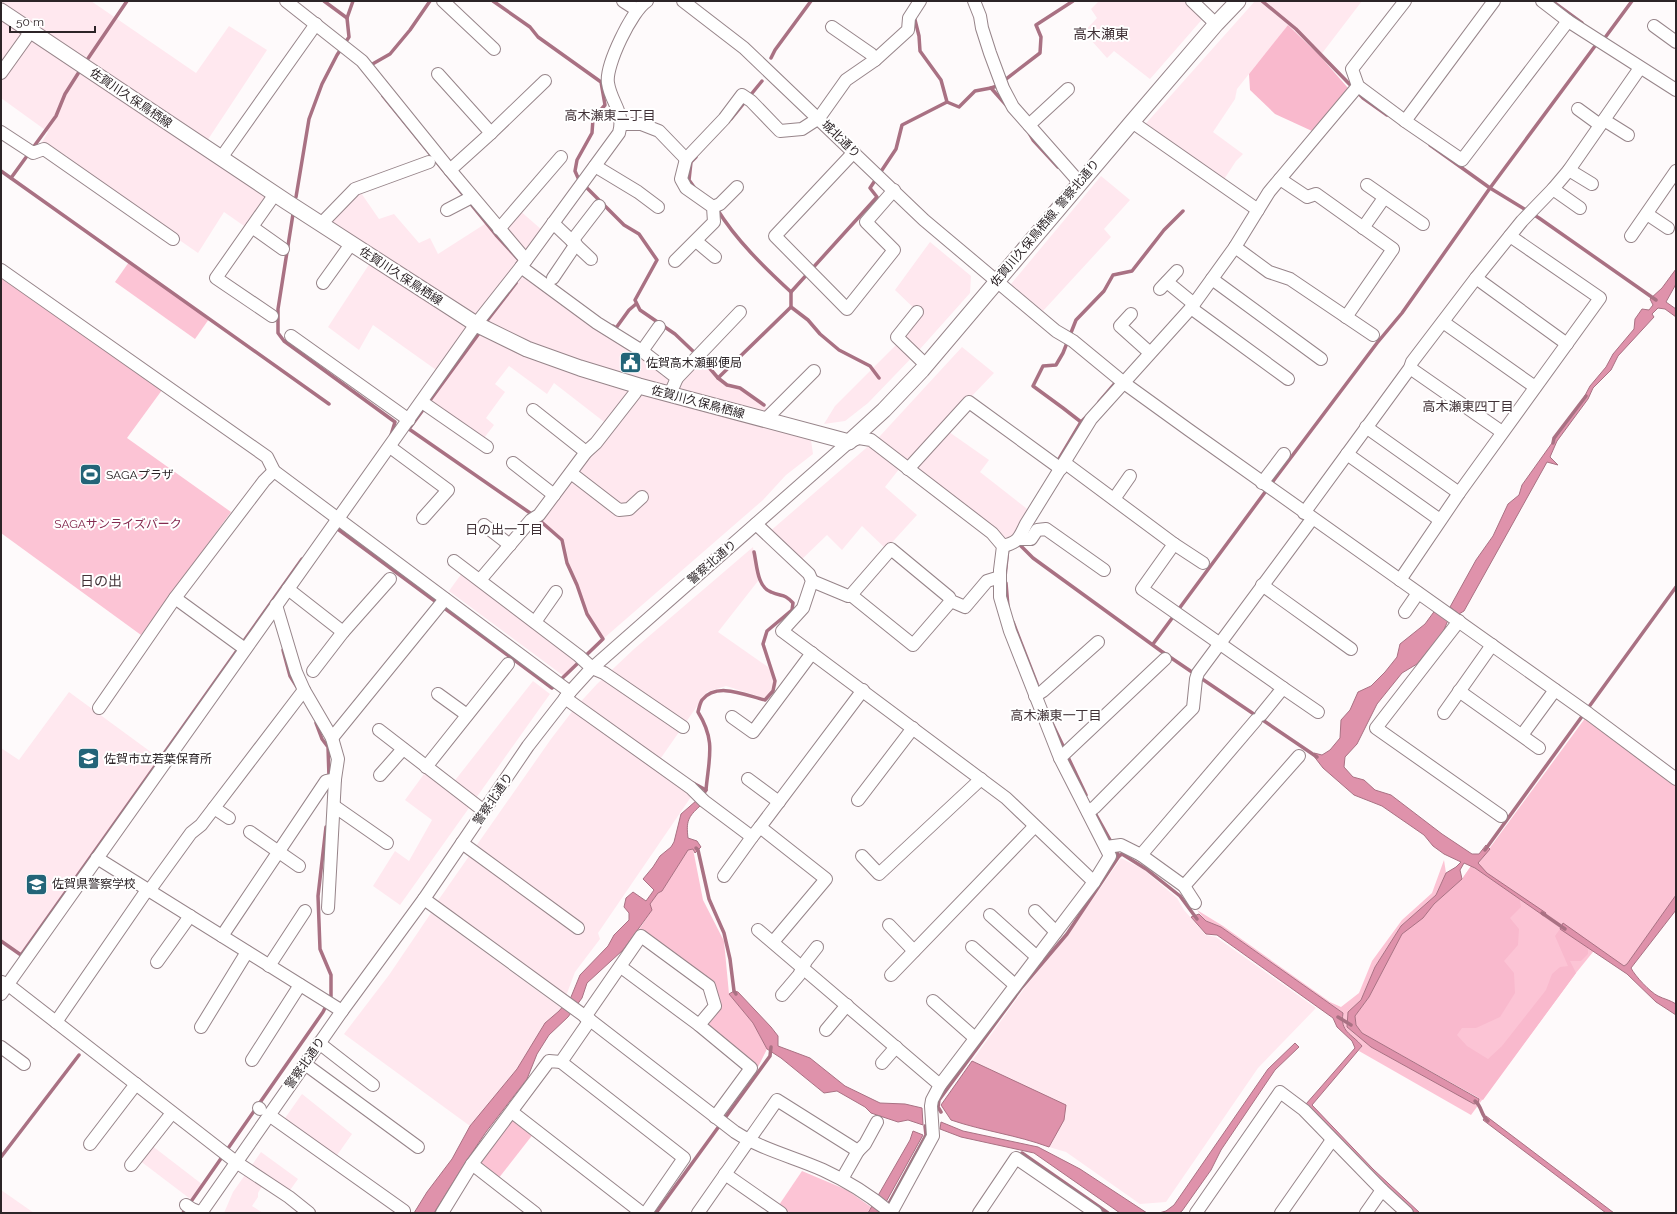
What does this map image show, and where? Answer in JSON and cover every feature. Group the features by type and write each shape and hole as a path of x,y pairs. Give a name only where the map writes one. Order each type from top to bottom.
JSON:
{"main road":[{"name":"佐賀川久保鳥栖線, 警察北通り","path":"849,442 884,410 926,365 1216,24 1238,1"},
{"name":"佐賀川久保鳥栖線","path":"1,11 275,194 476,324 527,349 580,368 639,386 849,442"}],"street":[{"path":"286,1 343,46 368,68 450,170 467,199 499,229 525,267 597,323 642,351 677,378"},
{"path":"443,1 494,49"},
{"path":"623,1 637,10"},
{"path":"309,1213 289,1197 224,1153 56,1022 3,986 97,858 241,647 274,608 334,520 409,420 425,405 476,324 525,267 553,223 619,133 622,124 619,110 611,96 607,81 618,44 637,10 647,1"},
{"name":"城北通り","path":"683,1 744,48 819,118 924,220 1056,331 1070,339 1121,380 1266,486 1586,712 1676,779"},
{"path":"716,206 686,188 681,179 686,159 724,119 746,98 780,131 802,129 819,118 846,80 875,60 908,30 909,18 920,1"},
{"path":"974,1 1001,83 1013,107 1080,183"},
{"path":"1192,1 1216,24"},
{"path":"1405,1 1352,70 1355,89 1462,160 1568,21"},
{"path":"1405,121 1494,1"},
{"path":"1551,4 1568,21 1675,89"},
{"path":"221,158 316,24"},
{"path":"832,26 871,54 875,60"},
{"path":"1654,26 1676,42"},
{"path":"3,66 31,31"},
{"path":"1091,810 1193,708 1197,676 1219,643 1262,585 1308,516 1346,454 1410,368 1412,362 1476,278 1529,213 1553,189 1569,170 1640,68"},
{"path":"438,74 491,133"},
{"path":"450,170 545,81"},
{"path":"1029,125 1068,89"},
{"path":"424,899 584,1016 748,1140 842,1179 890,1212 933,1136 931,1106 932,1100 940,1085 1094,882 1110,856 1111,846 1091,810 1064,754 1010,631 1000,597 1000,577 1010,543 1026,524 1059,465 1091,419 1121,380 1147,350 1177,324 1191,303 1212,279 1235,247 1254,207 1280,179 1355,89"},
{"path":"1578,109 1628,135"},
{"path":"1132,122 1254,207"},
{"path":"622,124 641,124 659,131 686,159"},
{"path":"1,132 31,152 44,149 172,239"},
{"path":"854,152 774,236 847,309 894,250 866,222 894,190"},
{"path":"499,229 560,156"},
{"path":"321,224 355,189 429,162"},
{"path":"595,166 638,192 658,207"},
{"path":"1569,170 1592,184"},
{"path":"1631,236 1676,171"},
{"path":"1280,179 1306,197 1316,194 1393,249 1346,317"},
{"path":"1367,185 1423,224"},
{"path":"676,261 714,222 716,206 737,187"},
{"path":"1553,189 1580,208"},
{"path":"272,316 216,278 275,194"},
{"path":"1363,228 1384,198"},
{"path":"446,210 467,199"},
{"path":"553,278 574,242 599,206"},
{"path":"1647,214 1668,228"},
{"path":"553,223 591,259"},
{"path":"252,227 283,249"},
{"path":"1400,580 1502,432 1600,298 1510,236"},
{"path":"696,241 714,257"},
{"path":"323,283 351,244"},
{"path":"1235,247 1269,272 1290,279 1373,335"},
{"path":"1,270 267,457 274,471 334,520 442,603 562,689 752,837"},
{"path":"1177,271 1163,285 1191,303 1288,380"},
{"path":"1476,278 1567,344"},
{"path":"1212,279 1321,358"},
{"path":"670,394 677,378 740,312"},
{"path":"917,312 897,337 926,365"},
{"path":"1131,314 1120,326 1147,350"},
{"path":"1443,322 1536,387"},
{"path":"642,351 659,327"},
{"path":"291,336 409,420"},
{"path":"1410,368 1502,432"},
{"path":"765,420 814,371"},
{"path":"480,580 554,495 586,452 596,443 639,386"},
{"path":"910,466 969,402 1059,465 1114,499 1202,563"},
{"path":"425,405 487,448"},
{"path":"532,410 586,452"},
{"path":"1366,428 1459,493"},
{"path":"849,442 859,438 871,440 910,466 992,533 1010,543 1031,539 1037,530 1046,529 1104,570"},
{"name":"警察北通り","path":"202,1213 236,1162 263,1111 305,1064 424,899 528,746 562,689 585,661 756,524 849,442"},
{"path":"390,447 448,490 423,518"},
{"path":"1266,486 1284,454"},
{"path":"1346,454 1440,520"},
{"path":"513,463 554,495"},
{"path":"99,708 175,598 264,481 274,471"},
{"path":"571,473 619,510 629,509 642,497"},
{"path":"1114,499 1130,476"},
{"path":"756,524 809,574 812,581 803,608 782,631 1006,798 1034,827 1094,882"},
{"path":"484,525 510,545"},
{"path":"1174,544 1142,589 1318,712"},
{"path":"851,595 891,548 949,597 951,601 965,607 988,581 1000,577"},
{"path":"454,561 585,661 683,727"},
{"path":"313,671 343,632 390,579"},
{"path":"812,581 848,596 851,595 913,645 951,601"},
{"path":"1262,585 1351,649"},
{"path":"288,589 343,632"},
{"path":"535,622 556,592"},
{"path":"1405,612 1418,593"},
{"path":"175,598 241,647"},
{"path":"332,738 442,603"},
{"path":"222,936 279,851 331,780 338,759 332,738 302,693 274,608"},
{"path":"1451,616 1376,728 1501,816"},
{"path":"1038,693 1098,642"},
{"path":"1444,713 1492,645"},
{"path":"732,717 753,732 812,653"},
{"path":"1064,754 1165,659"},
{"path":"426,767 508,664"},
{"path":"1141,855 1283,688"},
{"path":"724,876 863,690"},
{"path":"1522,735 1555,690"},
{"path":"1459,691 1539,748"},
{"path":"56,1022 148,890 191,833 200,825 214,808 302,693"},
{"path":"438,694 467,715"},
{"path":"858,800 913,728"},
{"path":"379,730 484,811"},
{"path":"380,775 403,749"},
{"path":"1184,886 1299,756"},
{"path":"748,779 778,802"},
{"path":"862,856 879,874 981,779"},
{"path":"328,908 334,806 331,780"},
{"path":"334,806 387,843"},
{"path":"214,808 229,818"},
{"path":"760,827 826,879 773,942"},
{"path":"891,974 1034,827"},
{"path":"250,832 299,866"},
{"path":"462,843 578,928"},
{"path":"1111,846 1121,845 1141,855 1184,886 1195,903"},
{"path":"97,858 342,1011"},
{"path":"269,966 305,910"},
{"path":"1035,911 1056,932"},
{"path":"157,962 190,916"},
{"path":"990,916 1037,957"},
{"path":"890,925 914,951"},
{"path":"758,930 940,1085"},
{"path":"560,1062 584,1016 621,967 641,936 709,986 715,1006 699,1025"},
{"path":"782,995 799,975 806,961 817,947"},
{"path":"972,947 1015,985"},
{"path":"201,1027 247,952"},
{"path":"621,967 699,1025 751,1068 720,1120"},
{"path":"252,1060 300,985"},
{"path":"933,1001 975,1038"},
{"path":"826,1030 847,1006"},
{"path":"319,1043 373,1085"},
{"path":"1,1047 24,1064"},
{"path":"882,1063 896,1048"},
{"path":"442,1213 472,1164 512,1112 549,1060 560,1062 684,1158 646,1213"},
{"path":"305,1064 418,1147"},
{"path":"90,1144 136,1084"},
{"path":"1196,1213 1280,1092 1304,1110 1332,1140 1407,1213"},
{"path":"698,1213 777,1100 858,1151"},
{"path":"263,1111 404,1211"},
{"path":"512,1112 642,1213"},
{"path":"131,1165 172,1113"},
{"path":"842,1179 858,1151 866,1144 877,1122"},
{"path":"1281,1213 1332,1140"},
{"path":"983,1212 1016,1158 1096,1213"},
{"path":"472,1164 535,1213"},
{"path":"725,1174 778,1212"},
{"path":"1366,1213 1382,1190"},
{"path":"186,1204 192,1209 202,1213"}],"shaded area":[{"path":"1,1 91,1 196,73 229,26 267,50 207,141 1,5"},
{"path":"1099,1 1190,1 1205,16 1150,79 1114,51 1107,58 1084,32 1097,18 1091,9"},
{"path":"1255,1 1362,1 1320,56 1288,25 1237,89 1235,99 1213,132 1243,154 1236,161 1221,184 1141,129"},
{"path":"1,18 269,196 247,228 224,212 198,253 41,144 48,132 1,98 1,81 11,65 1,58"},
{"path":"1288,25 1320,56 1348,88 1312,131 1275,114 1250,90 1249,74"},
{"path":"1101,176 1130,200 1104,229 1111,237 1043,311 1011,284"},
{"path":"359,190 379,219 394,214 419,243 430,238 438,254 488,222 497,233 518,209 550,237 523,272 682,378 702,356 729,388 741,389 772,412 763,413 606,372 488,326 327,221"},
{"path":"930,242 971,276 970,293 920,349 868,403 845,421 824,424 835,406 897,344 918,312 895,290"},
{"path":"370,263 537,360 601,383 811,440 813,454 786,475 763,500 603,639 587,615 569,563 565,544 539,519 612,428 554,383 547,394 509,366 495,384 505,392 486,418 494,425 481,442 421,398 439,372 373,325 359,350 328,327"},
{"path":"1676,269 1676,284 1666,302 1676,309 1676,317 1665,309 1658,308 1652,314 1654,317 1618,356 1611,370 1593,388 1588,399 1557,441 1550,457 1558,465 1547,462 1464,611 1459,614 1450,607 1476,560 1493,536 1508,504 1519,495 1522,485 1582,401 1590,386 1606,367 1613,354 1634,329 1635,319 1642,309 1649,310 1653,305 1650,299 1662,288"},
{"path":"962,347 994,373 942,427 989,460 980,472 1031,512 1018,536 1005,542 900,468 885,487 917,515 886,549 862,526 842,550 827,535 798,563 768,533 880,436"},
{"path":"753,547 758,581 718,632 768,667 777,685 767,699 726,686 707,692 656,765 693,794 598,933 600,939 575,972 566,996 437,902 551,739 574,709 597,684 634,649"},
{"path":"462,573 581,661 565,677 449,591"},
{"path":"1436,609 1449,618 1443,632 1417,664 1402,673 1377,704 1357,744 1345,757 1344,767 1353,777 1364,780 1375,790 1391,795 1442,834 1472,854 1479,854 1486,845 1490,849 1478,863 1487,873 1546,913 1544,916 1475,868 1464,863 1460,870 1462,879 1434,904 1423,918 1402,934 1369,997 1355,1016 1356,1025 1362,1033 1479,1099 1478,1103 1474,1104 1371,1047 1347,1027 1348,1012 1361,1000 1375,967 1401,926 1436,895 1446,873 1461,862 1444,854 1433,846 1424,835 1382,806 1354,795 1323,768 1313,755 1314,753 1322,755 1330,750 1340,738 1341,720 1350,710 1358,692 1371,686 1385,672 1397,657 1400,644 1425,624"},
{"path":"533,681 550,694 400,905 373,886 395,851 409,861 432,820 405,800 427,770 449,788"},
{"path":"69,692 159,758 21,955 1,941 1,748 19,760"},
{"path":"697,800 700,806 690,816 687,832 688,838 697,841 701,847 695,853 693,849 688,850 662,891 658,893 650,904 652,910 623,950 587,983 582,998 568,1017 549,1035 537,1054 527,1079 486,1132 434,1213 414,1213 427,1192 452,1159 470,1126 517,1069 545,1023 559,1011 571,997 580,975 608,946 614,935 629,920 629,913 624,907 626,898 633,892 646,901 654,890 643,879 660,856 671,847 674,842 681,814"},
{"path":"1121,858 1143,869 1177,898 1184,910 1206,935 1216,937 1316,1008 1258,1068 1166,1202 1140,1204 1066,1152 1049,1147 1064,1120 1066,1105 972,1061 1026,986 1068,935"},
{"path":"1471,866 1520,900 1521,907 1510,918 1519,929 1518,945 1504,961 1514,973 1515,993 1500,1017 1476,1028 1462,1028 1457,1035 1467,1046 1488,1059 1502,1046 1546,990 1552,974 1560,967 1568,966 1555,936 1560,929 1588,947 1588,954 1581,961 1570,961 1576,973 1483,1100 1362,1033 1356,1025 1355,1016 1369,997 1402,934 1423,918 1434,904 1462,879"},
{"path":"1676,895 1676,910 1631,968 1651,991 1658,996 1676,1004 1676,1015 1656,1002 1627,974 1560,929 1563,923 1624,966 1627,964"},
{"path":"431,913 564,1010 476,1126 470,1126 344,1034 389,975"},
{"path":"1199,914 1206,921 1221,927 1343,1013 1343,1024 1347,1032 1362,1046 1312,1105 1373,1169 1420,1213 1414,1213 1370,1173 1306,1104 1355,1048 1352,1041 1337,1027 1333,1018 1217,935 1206,934 1191,917"},
{"path":"734,991 738,992 771,1027 778,1036 778,1046 810,1058 845,1086 880,1103 905,1104 922,1108 923,1125 908,1120 898,1122 871,1113 865,1107 837,1091 824,1093 781,1058 767,1049 753,1023 729,994"},
{"path":"1295,1043 1299,1047 1275,1070 1221,1150 1211,1170 1182,1211 1179,1213 1159,1213 1166,1211 1174,1205 1268,1069"},
{"path":"972,1061 1066,1105 1064,1120 1049,1147 1025,1139 951,1120 941,1105"},
{"path":"302,1094 352,1134 335,1158 283,1121"},
{"path":"1486,1116 1614,1213 1606,1213 1483,1120"},
{"path":"941,1122 963,1131 1038,1147 1080,1169 1147,1213 1120,1213 1034,1153 961,1137 940,1129"},
{"path":"913,1131 923,1135 880,1213 868,1213 910,1140"},
{"path":"151,1145 203,1185 193,1201 139,1160"},
{"path":"261,1152 298,1179 288,1193 266,1179 252,1206 263,1213 224,1213 233,1192"},
{"path":"1,1190 34,1213 1,1213"}],"green space":[{"path":"129,262 209,319 195,339 115,282"},
{"name":"SAGAサンライズパーク","path":"1,275 162,390 127,438 231,512 141,635 1,533"},
{"path":"1586,717 1676,784 1676,895 1627,964 1623,966 1597,947 1471,1115 1359,1051 1362,1046 1347,1032 1343,1024 1343,1013 1221,927 1206,921 1197,910 1223,926 1330,1002 1341,1007 1359,993 1372,961 1402,920 1432,893 1444,860 1446,873 1436,895 1401,926 1375,967 1361,1000 1348,1012 1347,1027 1371,1047 1474,1104 1479,1098 1362,1033 1369,997 1402,934 1462,879 1471,866 1475,868"},
{"path":"693,849 703,900 724,941 729,994 753,1023 767,1049 758,1067 706,1026 714,985 638,931 652,910 650,904 658,893 662,891 688,850"},
{"path":"510,1119 516,1119 534,1133 498,1179 481,1165 480,1160"},
{"path":"802,1171 847,1190 871,1207 867,1213 790,1213 779,1205"}],"waterway":[{"path":"87,60 127,1"},
{"path":"324,1 347,18"},
{"path":"296,197 309,119 322,84 337,55 349,37 347,18 353,1"},
{"path":"369,66 390,54 410,30 430,1"},
{"path":"493,1 530,27 538,37 601,82 605,105 593,119 592,133 577,160 575,171 579,180 624,225 639,234 657,260 635,300 640,310 675,334 696,354"},
{"path":"771,58 775,50 811,1"},
{"path":"991,88 997,86 1040,53 1041,37 1036,25 1073,1"},
{"path":"1262,1 1296,29 1363,98 1387,115"},
{"path":"1552,1 1582,23"},
{"path":"1602,38 1604,39 1632,1"},
{"path":"914,16 919,36 920,51 941,80 947,102 959,107 975,91 991,88 1007,106"},
{"path":"1153,644 1377,343 1402,313 1490,188 1598,42"},
{"path":"11,178 56,116 65,94 79,72"},
{"path":"731,119 762,81"},
{"path":"383,96 496,235 519,260"},
{"path":"791,292 877,197 870,188 896,149 902,125 947,102"},
{"path":"1029,133 1033,140 1058,167"},
{"path":"1430,145 1490,188 1539,218 1656,300"},
{"path":"694,187 689,180 691,162 696,157"},
{"path":"1,171 329,404"},
{"path":"717,209 733,232 761,263 791,292 791,307 808,320 820,334 839,350 870,366 879,378"},
{"path":"1081,422 1033,386 1043,366 1056,365 1063,353 1076,320 1104,291 1113,275 1132,271 1164,230 1183,211"},
{"path":"293,214 278,309 278,333 284,341 395,422 391,435"},
{"path":"486,322 516,283"},
{"path":"613,326 616,328 629,310 636,304"},
{"path":"718,378 791,307"},
{"path":"480,332 409,429 533,515"},
{"path":"701,358 718,378 727,385 740,388 764,405"},
{"path":"1099,402 1117,381"},
{"path":"1553,443 1554,438 1586,396"},
{"path":"1059,459 1081,422 1087,416"},
{"path":"335,527 552,688 603,639 587,614 577,585 567,563 562,540 538,519"},
{"path":"1017,542 1033,558 1161,651 1317,757"},
{"path":"1005,577 1008,547"},
{"path":"702,796 706,790 710,750 704,722 698,712 701,701 708,694 716,691 732,691 765,700 773,691 775,681 763,644 767,631 792,610 793,603 790,600 785,596 766,589 760,581 754,552"},
{"path":"1,941 21,955 302,559"},
{"path":"1006,583 1008,607"},
{"path":"1485,850 1676,587"},
{"path":"1013,622 1037,684"},
{"path":"283,650 290,676 297,687"},
{"path":"316,723 322,739 328,747 329,777"},
{"path":"1052,723 1065,750"},
{"path":"1067,755 1086,795"},
{"path":"693,783 706,790"},
{"path":"1095,813 1119,856"},
{"path":"183,1213 323,1012 331,996 331,975 320,949 318,896 326,827"},
{"path":"696,848 698,850 709,899 724,933 730,959 734,991 736,994"},
{"path":"1119,856 1122,854 1146,869 1180,896 1197,919"},
{"path":"941,1112 938,1107 939,1100 1022,987 1067,934 1119,856"},
{"path":"1542,913 1565,929"},
{"path":"1338,1017 1351,1025"},
{"path":"656,1213 770,1056 771,1047"},
{"path":"1,1157 79,1055"},
{"path":"1475,1101 1488,1121"},
{"path":"887,1207 926,1135 925,1126"},
{"path":"1022,1153 1108,1213"}],"place":[{"name":"佐賀高木瀬郵便局","path":"631,363"},
{"name":"SAGAプラザ","path":"90,475"},
{"name":"佐賀市立若葉保育所","path":"89,759"},
{"name":"佐賀県警察学校","path":"36,884"}],"district":[{"name":"高木瀬東","path":"1101,34"},
{"name":"高木瀬東二丁目","path":"610,115"},
{"name":"高木瀬東四丁目","path":"1468,406"},
{"name":"日の出一丁目","path":"504,529"},
{"name":"日の出","path":"101,581"},
{"name":"高木瀬東一丁目","path":"1056,715"}]}
